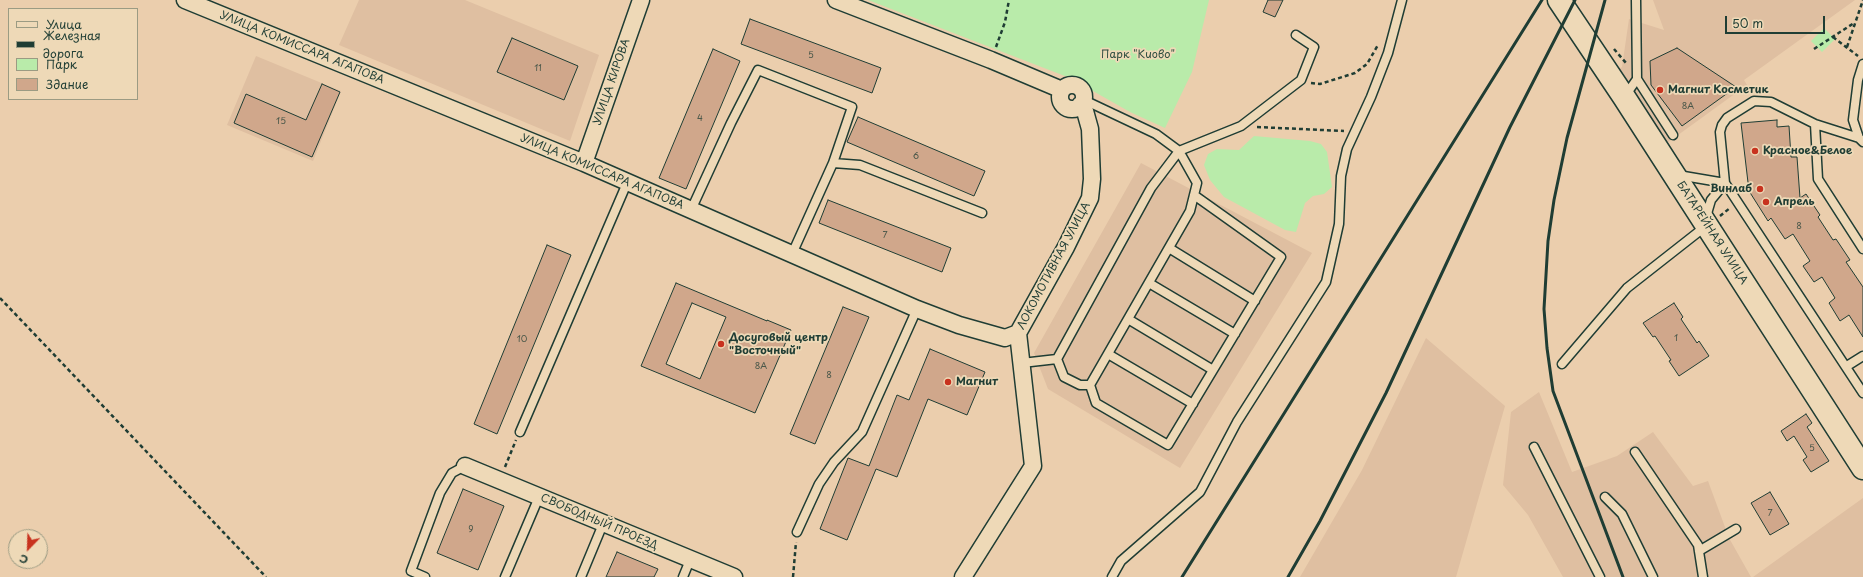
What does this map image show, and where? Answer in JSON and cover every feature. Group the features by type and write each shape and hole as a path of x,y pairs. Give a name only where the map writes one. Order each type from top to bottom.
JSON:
{"main road":[{"name":"БАТАРЕЙНАЯ УЛИЦА","path":"1559,0 1674,175 1711,221 1863,468"}],"street":[{"name":"УЛИЦА КОМИССАРА АГАПОВА","path":"185,0 584,163 917,309 959,325 1005,338 1018,333"},
{"name":"УЛИЦА КИРОВА","path":"584,163 641,0"},
{"path":"836,0 991,60"},
{"name":"ЛОКОМОТИВНАЯ УЛИЦА","path":"963,577 1033,466 1018,333 1066,247 1090,198 1092,179 1090,129 1082,103 1082,91 1075,85 1070,85 1062,90 991,60"},
{"name":"СВОБОДНЫЙ ПРОЕЗД","path":"465,466 734,577"}],"lane":[{"path":"1112,577 1121,561 1200,492 1236,422 1326,282 1339,224 1341,176 1347,149 1371,97 1388,53 1402,0"},
{"path":"1636,0 1637,79 1673,135"},
{"path":"1057,359 1152,188 1179,151 1241,126 1300,80 1314,47 1296,35"},
{"path":"1861,140 1852,120 1858,80 1863,64"},
{"path":"691,210 731,123 758,70 852,107 833,163 792,254"},
{"path":"1624,97 1637,79"},
{"path":"1861,140 1815,124 1771,102 1754,101 1727,118 1722,125 1720,132 1725,184 1847,366 1863,393"},
{"path":"1082,103 1156,134 1179,151 1197,183 1190,211 1090,385 1096,403 1168,445 1281,256 1194,196"},
{"path":"1815,124 1818,179 1863,249"},
{"path":"833,163 860,165 982,213"},
{"path":"1674,175 1725,184"},
{"path":"520,432 627,183"},
{"path":"1562,364 1627,288 1711,221 1711,200 1725,184"},
{"path":"1169,248 1255,301"},
{"path":"1149,283 1235,334"},
{"path":"797,532 819,484 834,462 862,432 917,309"},
{"path":"1128,319 1213,370"},
{"path":"1108,354 1193,404"},
{"path":"1847,366 1863,356"},
{"path":"1022,363 1057,359"},
{"path":"1057,359 1064,377 1080,385 1090,385"},
{"path":"1534,447 1600,577"},
{"path":"1634,452 1698,545 1703,577"},
{"path":"425,577 411,571 440,493 452,473 465,466"},
{"path":"505,577 539,497"},
{"path":"1605,497 1622,514 1653,577"},
{"path":"581,577 603,524"},
{"path":"1699,550 1736,529"},
{"path":"683,577 690,560"}],"path":[{"path":"991,60 1005,22 1010,0"},
{"path":"1847,48 1863,0"},
{"path":"1814,49 1855,23"},
{"path":"1833,37 1863,60"},
{"path":"1300,80 1320,84 1355,73 1372,57 1380,41"},
{"path":"1241,126 1354,132"},
{"path":"1711,221 1731,208"},
{"path":"0,298 266,577"},
{"path":"499,480 520,432"},
{"path":"793,577 797,532"}],"shaded area":[{"path":"359,0 465,0 599,55 570,141 339,45"},
{"path":"1653,0 1855,0 1744,80 1747,85 1667,143 1616,71 1622,67 1629,19 1664,30"},
{"path":"256,56 341,91 313,161 227,125"},
{"path":"1141,163 1312,253 1180,468 1048,389 1034,353"},
{"path":"1426,338 1505,406 1456,577 1300,577 1362,470"},
{"path":"1539,392 1572,472 1617,456 1653,432 1693,486 1708,481 1729,538 1751,577 1563,577 1528,515 1503,485 1511,412"},
{"path":"1863,498 1863,577 1753,577"}],"green space":[{"name":"Парк \"Киово\"","path":"868,0 1209,0 1192,72 1165,128 1130,112 1070,78"},
{"path":"1824,28 1835,39 1822,52 1811,41"},
{"path":"1254,136 1310,141 1321,144 1327,152 1332,187 1324,194 1313,196 1305,203 1296,232 1285,230 1224,197 1210,180 1204,165 1208,154 1217,149 1239,150"}],"building":[{"path":"1268,0 1283,0 1275,17 1263,12"},
{"path":"750,19 881,68 872,93 741,44"},
{"path":"512,38 578,66 564,100 497,72"},
{"path":"1677,48 1736,87 1682,126 1651,85 1650,61"},
{"path":"713,49 740,61 686,189 659,178"},
{"path":"322,84 340,92 312,157 234,123 246,94 306,120"},
{"path":"858,117 985,171 974,196 847,142"},
{"path":"1777,120 1777,127 1789,126 1791,157 1797,157 1800,198 1806,194 1820,215 1818,217 1833,240 1836,239 1850,260 1846,262 1863,287 1863,337 1849,315 1840,321 1829,303 1835,298 1822,277 1814,282 1803,266 1810,261 1793,234 1785,239 1771,218 1768,221 1749,191 1741,123"},
{"path":"828,200 951,248 942,272 819,223"},
{"path":"547,245 571,255 497,434 474,424"},
{"path":"676,283 791,330 755,413 641,366","holes":["692,303 726,317 700,379 666,364"]},
{"path":"1674,303 1683,317 1681,319 1697,343 1699,341 1709,356 1679,376 1669,361 1671,360 1655,336 1653,337 1643,323"},
{"path":"843,307 869,317 815,444 790,434"},
{"path":"930,349 985,372 967,415 928,399 897,477 876,469 847,540 820,529 848,458 869,466 897,395 909,400"},
{"path":"1806,414 1812,423 1807,427 1829,461 1811,472 1803,460 1807,457 1794,436 1787,441 1781,431"},
{"path":"463,489 504,506 478,570 437,553"},
{"path":"1770,492 1789,524 1770,535 1751,503"},
{"path":"617,552 658,569 654,577 606,577"}],"railway":[{"path":"1182,577 1542,0"},
{"path":"1288,577 1320,521 1386,393 1510,127 1575,0"},
{"path":"1605,0 1567,138 1554,200 1548,241 1544,309 1547,348 1553,391 1623,577"}],"place":[{"name":"Магнит Косметик","path":"1660,90"},
{"name":"Красное&Белое","path":"1755,151"},
{"name":"Винлаб","path":"1760,189"},
{"name":"Апрель","path":"1766,202"},
{"name":"Досуговый центр \"Восточный\"","path":"721,344"},
{"name":"Магнит","path":"948,382"}]}
